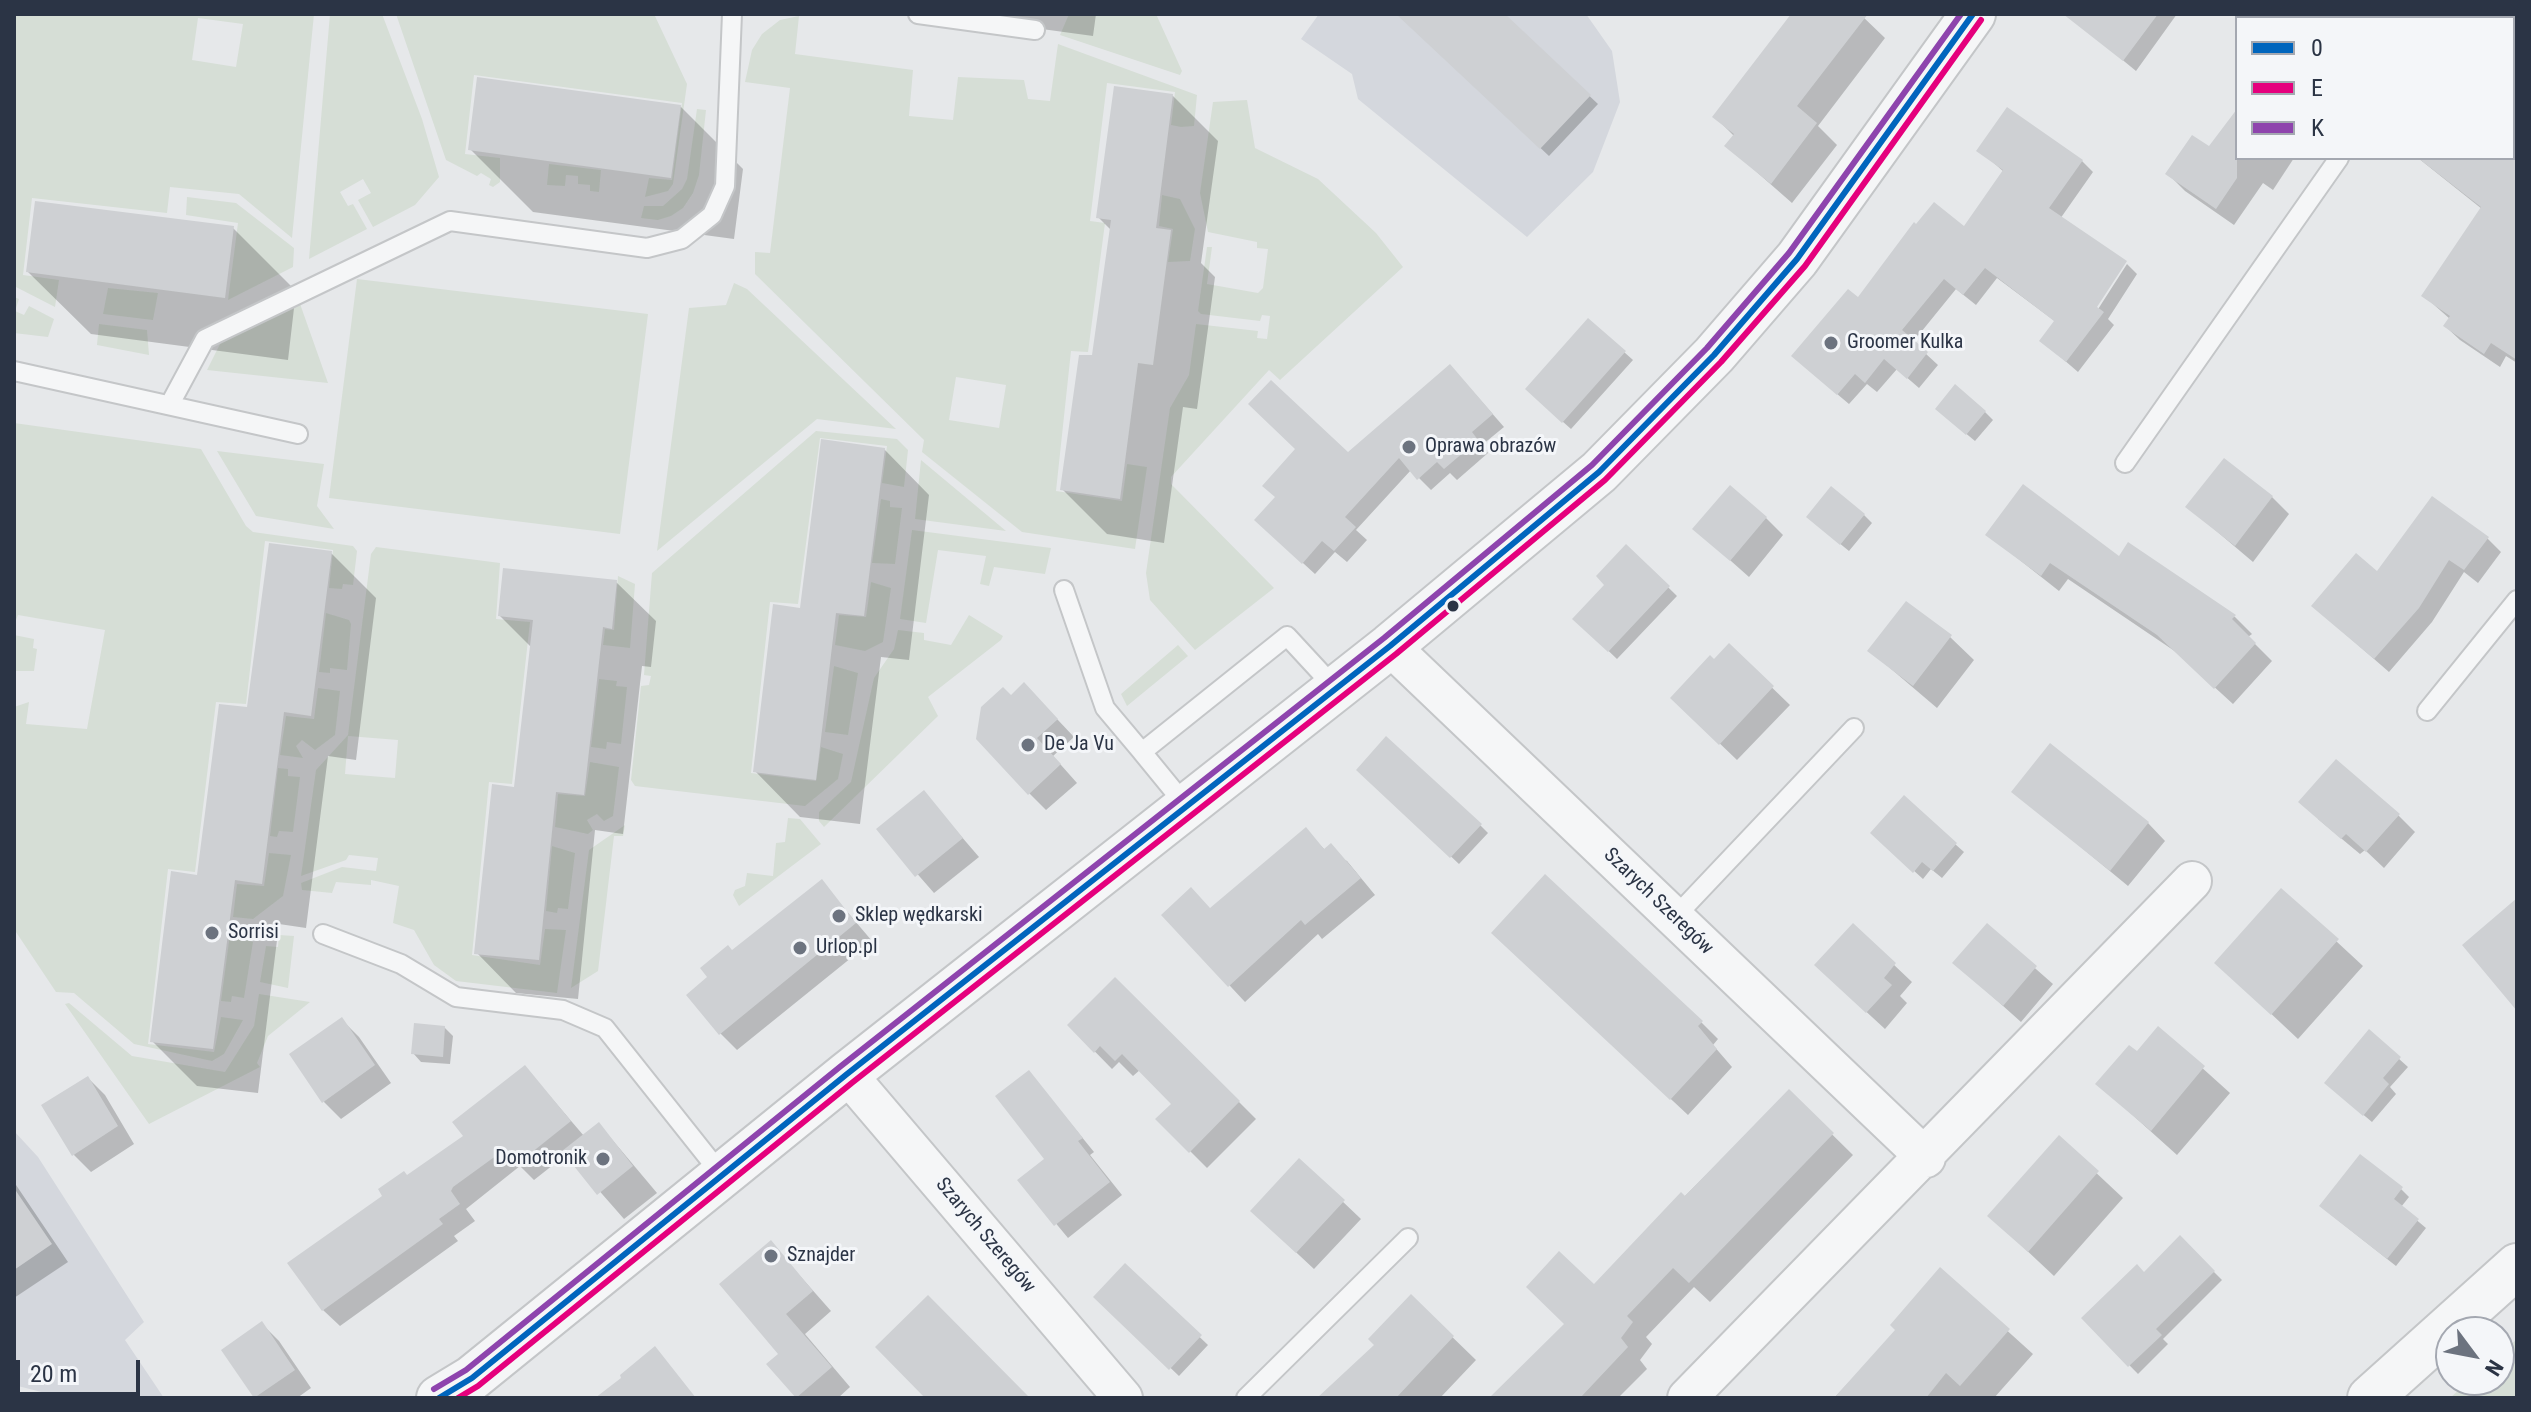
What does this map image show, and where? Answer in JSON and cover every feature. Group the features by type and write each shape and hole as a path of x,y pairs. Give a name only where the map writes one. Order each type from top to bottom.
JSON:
{"street":[{"path":"439,1398 472,1378 721,1174 1390,646 1599,472 1714,355 1797,259 1973,14"},
{"name":"Szarych Szeregów","path":"1390,646 1926,1158"},
{"path":"1687,1398 1926,1158 2192,881"},
{"name":"Szarych Szeregów","path":"847,1074 1123,1398"},
{"path":"2370,1398 2517,1266"}],"lane":[{"path":"170,404 205,339 450,221 647,248 682,239 712,215 725,186 732,14"},
{"path":"918,14 1035,30"},
{"path":"2125,463 2338,160"},
{"path":"14,371 298,434"},
{"path":"1064,590 1105,708 1187,807"},
{"path":"2427,711 2517,600"},
{"path":"1142,752 1287,636 1336,689"},
{"path":"1674,918 1854,728"},
{"path":"323,934 401,964 456,997 563,1010 605,1028 721,1174"},
{"path":"1246,1398 1408,1238"}],"shaded area":[{"path":"21,14 314,14 292,238 239,194 170,187 167,213 32,198 23,275 59,280 55,307 14,286 14,17","holes":["198,18 243,24 236,67 192,60"]},
{"path":"330,14 382,14 422,119 439,177 415,205 373,227 358,200 371,193 363,179 340,192 348,206 353,204 367,229 309,259"},
{"path":"396,14 654,14 687,84 673,184 668,191 645,197 649,178 672,180 682,103 474,75 465,154 500,158 500,182 493,187 489,185 491,179 481,173 477,176 446,160"},
{"path":"1069,14 1156,14 1182,71 1180,75 1060,35"},
{"path":"1319,14 1586,14 1612,51 1620,102 1593,172 1527,237 1358,99 1352,74 1301,39"},
{"path":"799,16 795,54 913,70 909,116 953,120 958,77 1024,80 1028,99 1050,101 1058,44 1197,95 1194,126 1181,127 1171,125 1175,92 1107,83 1090,221 1105,223 1088,352 1071,351 1056,491 1122,501 1127,464 1147,467 1135,549 1022,532 922,452 924,440 755,274 755,252 770,253 790,88 745,82 752,50 762,34 780,20","holes":["956,377 1006,385 999,428 949,420"]},
{"path":"1247,100 1255,148 1318,179 1376,233 1403,267 1280,380 1269,370 1171,477 1171,484 1274,588 1195,650 1150,600 1146,573 1170,408 1189,375 1196,324 1258,331 1257,338 1267,339 1270,316 1262,315 1260,321 1201,314 1198,311 1207,247 1212,247 1207,284 1258,293 1263,288 1268,249 1257,248 1257,242 1208,232 1200,193 1213,102"},
{"path":"697,109 706,110 699,175 693,193 683,208 671,216 658,220 641,218 644,206 663,206 682,189 687,179"},
{"path":"549,164 601,170 599,192 590,191 590,185 578,184 578,176 566,175 565,186 547,185"},
{"path":"1162,195 1180,199 1195,229 1190,261 1168,262 1173,229 1159,226"},
{"path":"187,197 236,203 294,248 293,267 228,300 238,223 186,215"},
{"path":"357,279 648,314 620,534 329,498"},
{"path":"734,283 747,289 896,429 817,419 657,551 689,308 726,305"},
{"path":"108,288 158,293 153,320 103,314"},
{"path":"14,297 19,299 15,311 24,315 29,306 54,319 48,337 14,333"},
{"path":"299,301 328,383 207,370 222,340"},
{"path":"99,324 147,330 149,355 97,345"},
{"path":"14,423 201,449 246,526 253,532 353,546 357,551 353,585 343,584 342,589 329,588 333,550 265,541 246,704 216,702 195,872 168,869 148,1044 214,1052 221,1017 243,1020 224,1054 212,1061 134,1044 74,993 56,992 14,929 14,707 29,702 26,724 87,729 105,630 18,615 14,625"},
{"path":"816,431 897,439 908,450 904,487 882,483 887,446 820,438 798,604 770,602 751,773 816,781 821,747 843,754 838,779 805,806 635,786 631,780 641,686 649,685 651,676 644,675 652,573"},
{"path":"217,451 324,464 317,506 334,529 256,516"},
{"path":"921,460 1006,531 915,519"},
{"path":"881,499 890,501 890,507 902,508 895,564 872,563"},
{"path":"912,530 1051,548 1045,574 994,567 989,586 980,584 986,556 938,550 926,623 900,619"},
{"path":"376,547 500,563 496,619 530,622 512,784 489,782 472,955 540,965 545,929 566,930 557,993 456,981 434,965 414,930 393,923 399,886 371,880 371,885 336,882 332,893 302,890 301,883 342,867 376,871 378,858 349,855 346,860 301,876 316,770 348,735 371,554","holes":["348,736 398,740 395,778 345,774"]},
{"path":"618,576 635,584 630,648 603,645 605,629 614,630"},
{"path":"871,582 891,588 883,642 865,651 835,645 839,615 866,617"},
{"path":"326,613 349,620 351,624 347,670 330,668 330,673 319,672"},
{"path":"969,615 1003,636 1001,640 928,697 938,716 824,827 819,821 819,812 851,782 874,678 894,649 898,630 924,633 924,640 951,645"},
{"path":"14,635 34,639 33,648 37,649 34,671 14,671"},
{"path":"1178,645 1188,656 1127,706 1121,694"},
{"path":"834,666 858,673 848,735 825,732"},
{"path":"599,679 617,681 616,686 627,687 621,744 607,742 606,749 591,747"},
{"path":"318,688 340,691 335,735 315,750 302,740 296,746 303,758 280,755 286,716 314,719"},
{"path":"590,762 619,767 613,816 604,821 597,814 587,820 593,830 588,834 555,827 558,794 585,796"},
{"path":"278,768 288,769 288,776 300,777 293,832 279,831 277,837 270,836"},
{"path":"788,818 800,819 821,844 739,906 733,895 735,890 745,886 747,873 773,876 776,843 785,842"},
{"path":"625,825 623,836 614,836 598,971 571,988 589,850"},
{"path":"552,846 575,853 568,909 558,908 557,913 546,911"},
{"path":"269,853 291,855 283,896 253,919 233,917 237,884 264,886"},
{"path":"230,934 253,942 244,998 232,996 231,1002 221,1001"},
{"path":"279,935 294,936 288,988 260,982 266,946 278,947"},
{"path":"259,994 310,1002 268,1036 257,1063 260,1067 149,1124 65,1004 69,1003 132,1056 225,1072 254,1026"},
{"path":"14,1131 38,1157 144,1322 125,1340 164,1398 65,1398 14,1385"},
{"path":"2517,1339 2517,1398 2450,1398 2515,1396"}],"building":[{"path":"1396,14 1505,14 1591,95 1540,149"},
{"path":"1791,14 1868,14 1797,106 1817,123 1771,184 1724,146 1734,134 1712,117"},
{"path":"2063,14 2158,14 2123,61"},
{"path":"477,77 681,105 671,178 468,150"},
{"path":"1114,86 1173,94 1156,228 1171,230 1153,365 1138,363 1120,499 1060,490 1079,355 1092,355 1111,220 1096,218"},
{"path":"2007,107 2083,160 2049,208 2127,261 2097,307 2104,312 2066,362 2039,341 2054,321 1985,268 1963,295 1944,279 1902,330 1928,352 1907,379 1884,359 1865,383 1855,374 1837,395 1791,356 1848,289 1858,297 1914,222 1916,224 1934,202 1964,226 2003,170 1976,151"},
{"path":"2235,112 2237,178 2216,209 2165,174 2192,135 2209,146"},
{"path":"2517,155 2517,360 2491,343 2484,354 2443,326 2450,316 2421,296 2481,207 2421,160 2515,158"},
{"path":"35,201 234,226 225,298 26,272"},
{"path":"1588,318 1626,351 1562,423 1525,389"},
{"path":"1450,364 1493,414 1472,432 1478,440 1444,469 1437,462 1417,480 1399,458 1345,517 1356,527 1334,551 1322,541 1302,564 1254,520 1275,497 1262,486 1295,449 1248,404 1271,380 1348,452"},
{"path":"1955,384 1986,411 1966,435 1935,409"},
{"path":"821,439 885,448 864,616 836,613 816,780 753,772 773,604 800,608"},
{"path":"2224,458 2273,496 2235,546 2185,507"},
{"path":"2023,484 2119,556 2128,542 2236,615 2232,619 2256,643 2214,689 2157,635 2050,563 2041,576 1985,535"},
{"path":"1730,485 1767,517 1730,561 1692,529"},
{"path":"1831,486 1865,514 1840,545 1806,517"},
{"path":"2432,496 2489,537 2464,570 2449,560 2419,608 2374,659 2311,606 2356,553 2377,571"},
{"path":"269,543 332,551 311,716 284,712 262,884 235,880 213,1049 150,1042 171,871 197,875 219,704 247,707"},
{"path":"1626,544 1670,586 1608,652 1572,619 1604,585 1596,576"},
{"path":"503,568 617,580 612,629 603,627 584,795 556,792 539,960 474,954 492,784 514,787 533,620 498,616"},
{"path":"1906,601 1952,635 1913,686 1867,651"},
{"path":"1729,643 1774,686 1719,745 1670,698 1710,655 1714,659"},
{"path":"1024,682 1058,719 1037,738 1061,764 1028,795 976,739 981,707 1003,687 1011,695"},
{"path":"1386,736 1482,824 1450,858 1356,770"},
{"path":"2050,743 2149,822 2110,871 2011,792"},
{"path":"2336,759 2400,814 2366,852 2346,834 2341,839 2298,802"},
{"path":"924,790 963,838 915,877 876,829"},
{"path":"1904,795 1957,843 1933,871 1922,862 1913,873 1870,833"},
{"path":"1306,827 1324,849 1331,843 1361,878 1305,925 1301,920 1228,987 1161,915 1191,887 1210,908"},
{"path":"1545,874 1703,1021 1698,1026 1717,1049 1670,1100 1491,933"},
{"path":"822,879 856,923 719,1035 686,995 707,977 700,968 728,945 732,950"},
{"path":"2281,888 2339,939 2271,1015 2214,963"},
{"path":"2517,898 2517,1011 2462,945"},
{"path":"1853,923 1896,963 1884,978 1892,985 1866,1013 1814,965"},
{"path":"1987,923 2037,966 2003,1006 1952,963"},
{"path":"1115,977 1240,1101 1189,1153 1155,1119 1171,1104 1122,1054 1115,1061 1100,1046 1094,1053 1067,1025"},
{"path":"342,1017 375,1065 322,1103 289,1054"},
{"path":"414,1023 445,1026 443,1057 411,1054"},
{"path":"2158,1026 2205,1066 2151,1131 2095,1084 2129,1045 2137,1051"},
{"path":"2369,1029 2401,1057 2383,1078 2389,1084 2363,1116 2324,1083"},
{"path":"525,1065 571,1121 516,1165 504,1150 453,1187 451,1191 460,1204 439,1219 443,1224 322,1311 287,1263 382,1196 378,1189 404,1171 407,1175 463,1136 452,1122"},
{"path":"1029,1070 1083,1138 1078,1141 1110,1182 1054,1226 1017,1180 1044,1159 995,1096"},
{"path":"88,1076 118,1126 72,1156 41,1105"},
{"path":"1789,1089 1834,1133 1689,1283 1673,1268 1627,1316 1633,1322 1621,1338 1628,1347 1580,1398 1489,1398 1564,1324 1526,1287 1559,1251 1594,1284 1681,1192 1685,1196"},
{"path":"599,1122 633,1166 597,1195 562,1151"},
{"path":"2059,1135 2099,1171 2028,1252 1987,1216"},
{"path":"2360,1154 2403,1187 2394,1199 2419,1219 2387,1259 2319,1206"},
{"path":"1299,1158 1345,1200 1296,1253 1250,1211"},
{"path":"14,1188 52,1244 14,1270"},
{"path":"2180,1235 2215,1271 2156,1329 2162,1335 2128,1367 2081,1318 2137,1264 2144,1272"},
{"path":"771,1240 813,1291 786,1314 832,1367 796,1398 766,1364 778,1354 719,1284"},
{"path":"1125,1263 1202,1335 1169,1370 1093,1297"},
{"path":"1940,1267 2010,1329 1960,1386 1946,1373 1926,1398 1834,1398 1895,1330 1890,1325"},
{"path":"1411,1294 1454,1336 1396,1398 1317,1398 1374,1345 1368,1339"},
{"path":"928,1295 1030,1398 925,1398 875,1347"},
{"path":"262,1321 295,1370 254,1398 221,1350"},
{"path":"655,1346 696,1398 595,1398 621,1378 620,1375"}],"transit line":[{"name":"K","path":"434,1389 466,1370 841,1066 1384,638 1592,465 1707,348 1789,253 1961,14"},
{"name":"0","path":"439,1398 472,1378 847,1074 1390,646 1599,472 1714,355 1797,259 1973,14"},
{"name":"E","path":"458,1398 478,1386 853,1082 1396,654 1605,480 1721,362 1805,266 1981,20"}],"place":[{"name":"Groomer Kulka","path":"1831,343"},
{"name":"Oprawa obrazów","path":"1409,447"},
{"name":"De Ja Vu","path":"1028,745"},
{"name":"Sklep wędkarski","path":"839,916"},
{"name":"Sorrisi","path":"212,933"},
{"name":"Urlop.pl","path":"800,948"},
{"name":"Domotronik","path":"603,1159"},
{"name":"Sznajder","path":"771,1256"}]}
